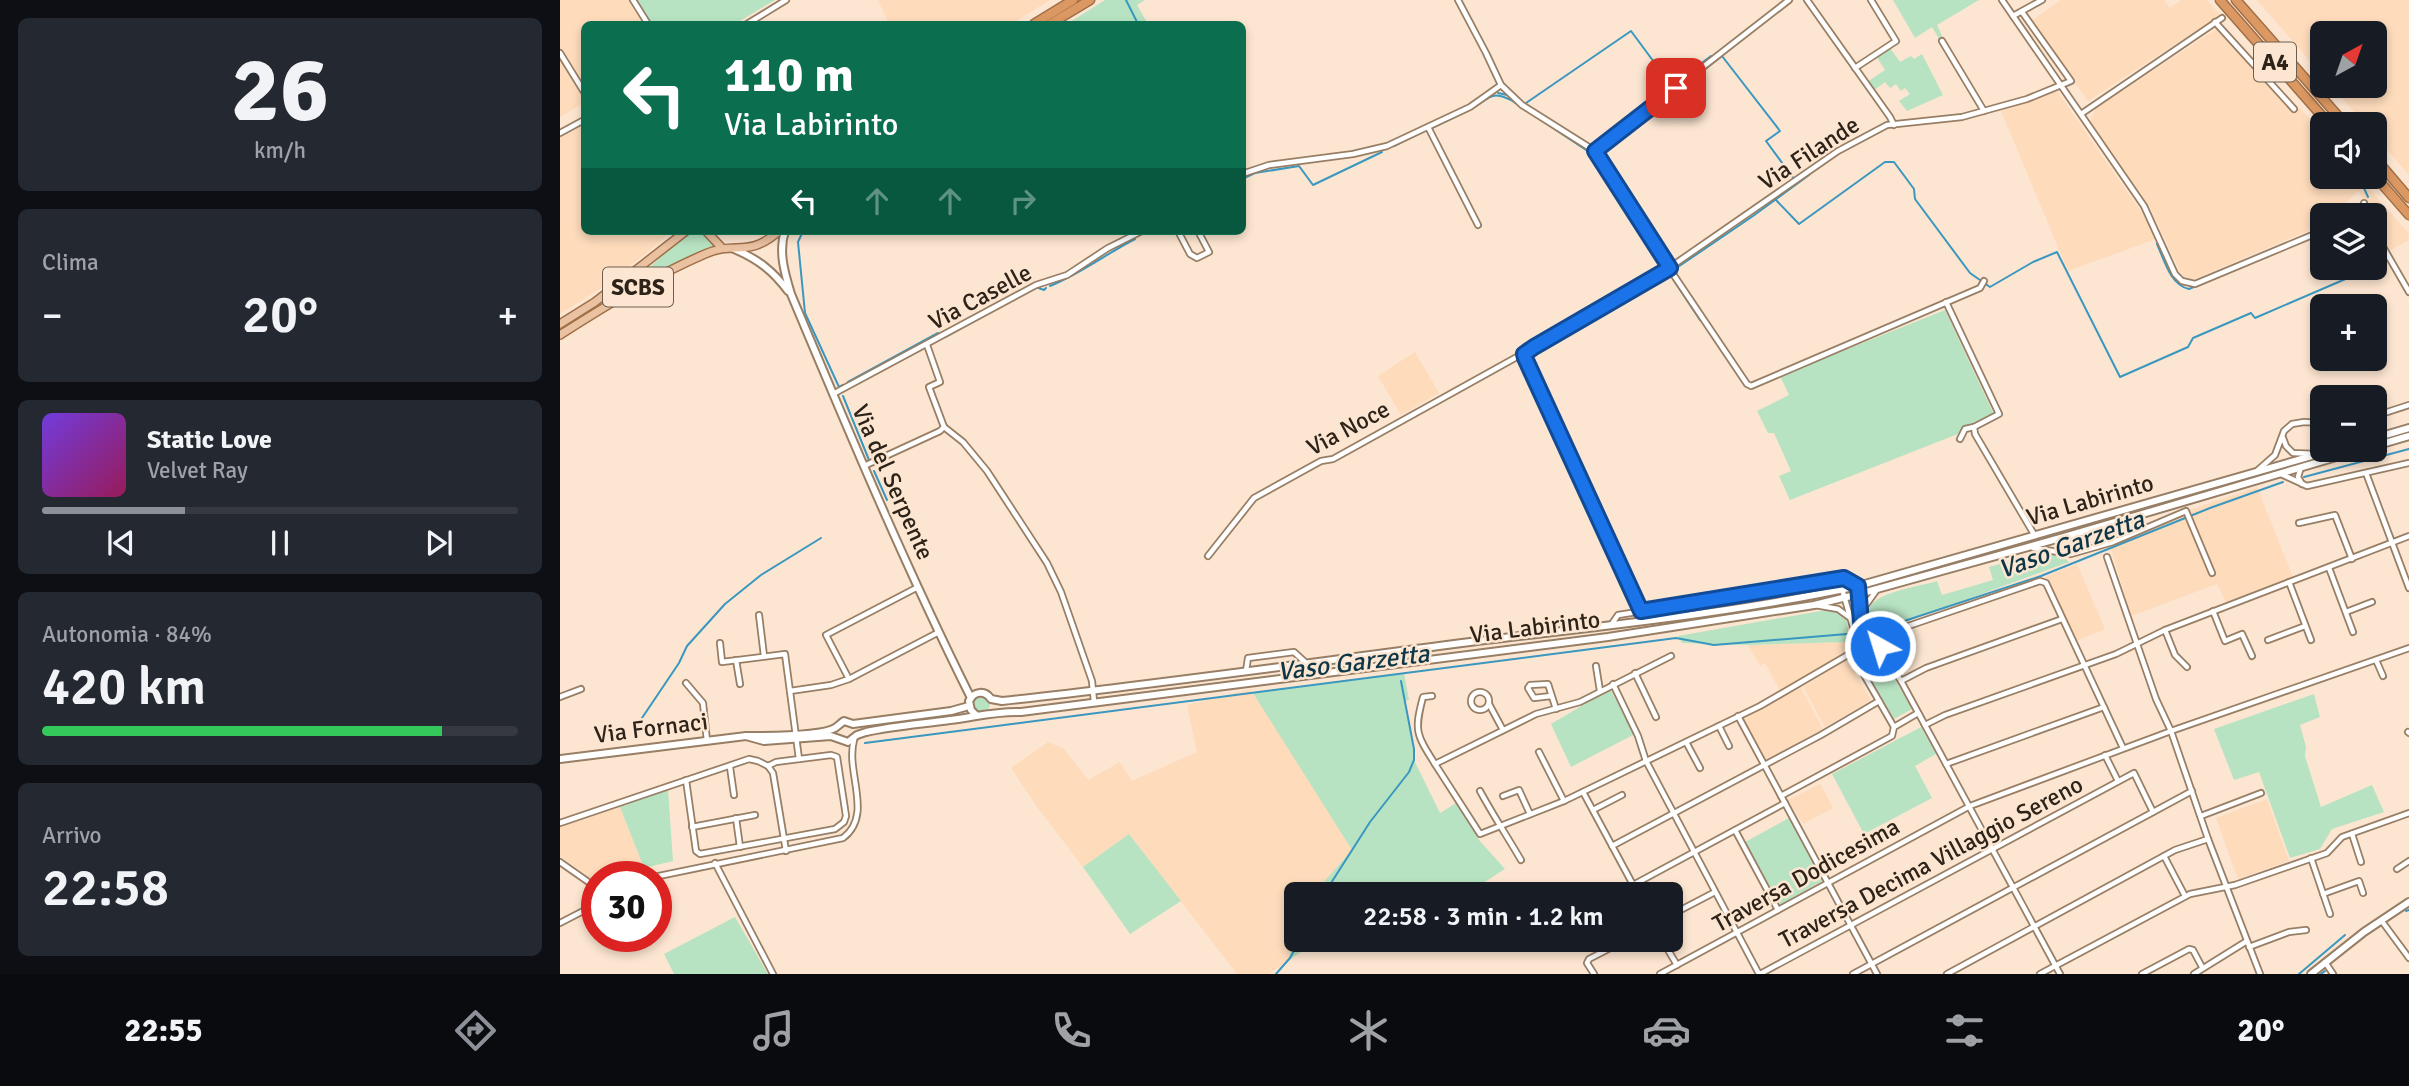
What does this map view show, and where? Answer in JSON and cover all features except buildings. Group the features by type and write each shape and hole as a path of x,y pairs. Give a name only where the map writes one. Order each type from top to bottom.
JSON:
{"highway":[{"path":"1039,21 1073,0"},
{"path":"1055,21 1090,0"},
{"name":"A4","path":"2220,0 2318,112"},
{"name":"A4","path":"2236,0 2334,112"},
{"path":"2387,173 2409,198"},
{"path":"2386,189 2409,215"}],"main road":[{"name":"SCBS","path":"560,324 595,302 681,235"},
{"path":"710,235 721,247"},
{"name":"SCBS","path":"560,335 662,274 721,247 746,249 758,246 773,235"}],"street":[{"path":"633,0 646,21"},
{"path":"752,21 786,0"},
{"path":"1458,0 1501,85 1522,105 1595,151 1746,384 1751,386 1980,288 1984,281"},
{"path":"1595,151 1789,0"},
{"path":"1807,0 1894,125"},
{"path":"1855,68 1896,41 1871,0"},
{"path":"2002,0 2144,206 2175,274 2182,281 2195,284 2310,236"},
{"path":"2013,16 2042,0"},
{"path":"2022,12 2071,81 2062,86"},
{"path":"2081,114 2222,18"},
{"path":"2216,22 2294,109"},
{"path":"1942,41 1984,111"},
{"path":"560,53 581,87"},
{"path":"1246,173 1269,165 1353,154 1387,146 1470,107 1501,85"},
{"name":"Via Filande","path":"1670,268 1838,151 1886,125 1951,119 2027,99 2062,86"},
{"path":"560,133 581,122"},
{"path":"1428,127 1478,225"},
{"name":"Via del Serpente","path":"784,235 783,267 791,294 918,587 965,683 974,695"},
{"name":"Via Caselle","path":"833,394 1037,285 1067,275 1108,248 1134,235"},
{"path":"1180,235 1192,257 1197,258 1209,252 1200,235"},
{"name":"Via del Serpente","path":"733,248 755,258 775,274 791,294"},
{"path":"2387,254 2409,292"},
{"name":"Via Noce","path":"1208,556 1254,498 1321,461 1333,459 1524,354 1670,268"},
{"path":"1946,302 1999,414 1965,429 1960,439"},
{"path":"927,345 940,382 929,387 944,427 963,442 987,471 1047,563 1093,681 1094,702"},
{"path":"1524,354 1641,611"},
{"path":"2387,412 2409,405"},
{"path":"2256,471 2275,455 2287,427 2291,424 2310,423"},
{"path":"864,467 944,427"},
{"path":"1974,427 1975,434 2035,536"},
{"path":"2387,434 2409,428"},
{"path":"2387,442 2409,436"},
{"path":"2282,437 2293,453 2310,454"},
{"name":"Via Labirinto","path":"992,699 1002,701 1093,691 1609,627 1798,598 1858,586 2310,456"},
{"name":"Via Labirinto","path":"990,712 1021,712 1608,638 1814,605 1877,590 2316,462"},
{"path":"2277,473 2302,485 2311,486 2409,463"},
{"path":"2302,466 2298,477 2302,485"},
{"path":"2366,473 2409,589"},
{"path":"2190,500 2187,515 2212,573"},
{"path":"2028,547 2071,554 2187,515"},
{"path":"2299,523 2335,515 2352,559"},
{"path":"1925,725 1945,715 2116,654 2165,630 2409,536"},
{"path":"2107,557 2156,699 2171,731 2208,839 2261,972"},
{"path":"2329,568 2353,632"},
{"path":"1782,796 1892,736 1894,727 1852,654 1853,627 1842,589 1846,579 1858,586 1862,634 1880,646 2060,974"},
{"name":"Via Labirinto","path":"1609,627 1618,615 1846,579"},
{"path":"1432,696 1423,697 1418,738 1480,834 1564,801 1771,701 1882,635 2040,581 2046,583 2123,748"},
{"path":"2289,582 2311,640"},
{"path":"849,679 826,635 918,587"},
{"path":"1861,613 1877,590"},
{"path":"2346,612 2372,602"},
{"path":"1814,605 1838,609 1850,618"},
{"path":"2213,611 2225,641 2242,634 2252,656"},
{"path":"760,615 764,656"},
{"path":"1900,681 1926,668 2062,619"},
{"path":"2268,640 2305,626"},
{"path":"2165,630 2175,655 2187,667"},
{"path":"790,691 831,685 849,679 939,632"},
{"path":"720,643 722,662 785,654 799,759"},
{"name":"Traversa Dodicesima","path":"1660,974 1970,806 2123,748 2409,648"},
{"name":"Via Labirinto","path":"1246,672 1248,658 1294,652 1306,664"},
{"path":"1435,764 1536,714 1580,702 1671,656"},
{"path":"736,660 740,684"},
{"path":"2376,660 2383,676"},
{"path":"1596,666 1600,691"},
{"path":"1635,673 1656,717"},
{"path":"1189,679 1189,690"},
{"path":"686,683 703,703 707,741"},
{"path":"1551,696 1535,698 1528,688 1530,685 1546,683 1551,696 1556,709"},
{"path":"1614,684 1638,736 1646,761 1760,974"},
{"path":"560,697 580,689"},
{"path":"845,743 874,730 984,716 990,712 993,705 992,699 986,693 974,695 969,706 976,715"},
{"path":"1489,704 1478,710 1472,706 1471,698 1476,693 1483,693 1489,698 1489,704 1503,730"},
{"path":"1612,846 1821,736 1879,701"},
{"name":"Via Fornaci","path":"796,737 836,727 842,722 853,724 951,711 969,706"},
{"path":"1947,764 2104,707"},
{"path":"1894,727 1918,713"},
{"path":"1738,716 1877,974"},
{"path":"852,764 856,727 853,724"},
{"path":"1719,726 1729,746"},
{"path":"672,873 843,838 857,822 858,814 852,764 845,743 837,738 836,727"},
{"name":"Via Fornaci","path":"560,759 746,736 837,738"},
{"path":"1686,742 1700,768"},
{"path":"1539,752 1564,801"},
{"path":"686,780 696,851 700,854 835,830 840,826 846,816 837,757 831,755 775,762 768,766"},
{"name":"Traversa Decima Villaggio Sereno","path":"2105,755 2118,781"},
{"path":"560,823 749,759 768,766 773,773 786,850"},
{"path":"730,767 734,795"},
{"name":"Traversa Decima Villaggio Sereno","path":"1760,974 2134,773 2153,812"},
{"path":"1503,796 1519,790 1530,814"},
{"path":"1480,791 1521,860"},
{"path":"1853,974 2192,791"},
{"path":"1583,792 1631,882"},
{"path":"2201,816 2261,793"},
{"path":"1593,810 1622,795"},
{"path":"844,800 856,798"},
{"path":"1639,882 1785,803"},
{"path":"2040,974 2185,896 2226,886 2327,853 2342,837 2409,813"},
{"path":"692,827 755,815"},
{"path":"736,818 740,847"},
{"path":"1735,830 1778,910"},
{"path":"2352,834 2361,862"},
{"path":"1947,974 2164,856 2208,839"},
{"path":"2164,856 2185,896"},
{"path":"2311,858 2330,914"},
{"path":"2397,869 2409,861"},
{"path":"560,862 581,878"},
{"path":"715,863 772,974"},
{"path":"2323,894 2358,881 2363,893"},
{"path":"1683,909 1715,892"},
{"path":"2311,974 2409,902"},
{"path":"560,923 581,912"},
{"path":"2381,920 2409,958"},
{"path":"2249,947 2289,932 2306,930"},
{"path":"2194,974 2247,940"},
{"path":"2143,974 2189,949 2193,950 2202,967"},
{"path":"1594,974 1587,963 1589,959 1603,952"},
{"path":"1669,952 1677,965"},
{"path":"2325,962 2333,974"}],"shaded area":[{"path":"560,0 629,0 642,21 581,21 581,105 560,117"},
{"path":"878,0 1050,0 1016,21 888,21"},
{"path":"2061,0 2164,0 2170,8 2181,0 2207,0 2220,15 2088,101 2031,21"},
{"path":"2257,0 2409,0 2409,175 2387,150 2387,112 2354,112 2342,98 2387,98 2387,21 2310,21 2310,61"},
{"path":"2218,28 2294,114 2300,108 2310,120 2310,189 2370,189 2382,203 2367,203 2358,191 2346,203 2310,203 2310,230 2194,279 2184,277 2150,207 2090,121 2096,108"},
{"path":"2057,91 2142,213 2156,239 2068,271 2001,111"},
{"path":"581,127 581,235 667,235 603,287 560,314 560,138"},
{"path":"2387,209 2409,234 2409,240 2389,251"},
{"path":"1415,352 1439,393 1401,415 1378,376"},
{"path":"2257,487 2293,577 2226,602 2217,584 2131,616 2110,546 2185,515 2209,577 2216,573 2189,510"},
{"path":"2077,564 2105,629 2076,641 2045,577"},
{"path":"1850,642 1845,654 1781,692 1765,663 1760,666 1748,645"},
{"path":"1847,660 1871,700 1825,727 1803,687"},
{"path":"1801,688 1823,729 1763,761 1740,717"},
{"path":"1251,689 1352,850 1324,882 1284,882 1284,952 1290,952 1288,961 1269,974 1237,974 1129,834 1083,867 1011,768 1048,742 1064,749 1088,780 1120,762 1132,781 1197,752 1187,705"},
{"path":"1820,784 1833,808 1803,824 1788,800"},
{"path":"2267,799 2289,861 2238,879 2216,818"},
{"path":"620,807 641,861 581,861 581,871 560,856 560,826"}],"green space":[{"path":"636,0 775,0 740,21 649,21"},
{"path":"1105,0 1145,0 1137,5 1146,21 1072,21"},
{"path":"1893,0 1979,0 1937,25 1944,40 1941,42 1932,27 1915,38"},
{"path":"1890,48 1900,62 1922,54 1943,95 1907,111 1899,101 1910,94 1905,88 1901,91 1896,84 1890,88 1885,82 1873,91 1867,82 1885,70 1876,56"},
{"path":"685,235 707,235 713,243 713,246 603,302 650,267"},
{"path":"1945,310 1996,419 1790,500 1779,476 1791,471 1774,433 1768,433 1757,411 1789,395 1780,376"},
{"path":"2047,551 2058,553 2069,562 1870,635 1869,610 1881,597 1937,581 1942,595 1993,580 1989,567"},
{"path":"1832,609 1846,618 1850,642 1748,645 1682,643 1678,636"},
{"path":"1875,645 1912,709 1894,719 1856,655"},
{"path":"1404,673 1409,700 1405,701 1414,760 1440,813 1456,803 1479,840 1505,869 1485,882 1324,882 1352,850 1253,693"},
{"path":"1610,689 1635,734 1571,767 1551,724"},
{"path":"2314,694 2320,717 2300,725 2306,747 2305,756 2321,807 2372,785 2384,812 2332,829 2320,849 2290,858 2259,772 2234,780 2214,729"},
{"path":"981,695 987,698 990,704 987,710 981,713 975,710 972,704 975,698"},
{"path":"1921,727 1936,754 1915,766 1932,798 1864,834 1832,774"},
{"path":"668,789 673,861 641,861 620,807"},
{"path":"1789,818 1824,880 1780,905 1745,842"},
{"path":"1129,834 1181,901 1130,934 1083,867"},
{"path":"735,917 768,974 674,974 664,954"},
{"path":"1290,952 1301,952 1288,961"}],"waterway":[{"path":"1126,0 1136,21"},
{"path":"1526,103 1631,31 1671,85"},
{"path":"1675,83 1711,56"},
{"path":"1601,150 1722,56 1780,131 1766,141 1797,183"},
{"path":"1498,93 1507,95"},
{"path":"1474,107 1491,96 1504,97 1589,152 1664,265"},
{"path":"1432,128 1469,110"},
{"path":"1394,146 1422,132"},
{"path":"1246,177 1255,173 1299,166 1313,185 1382,152"},
{"path":"1775,199 1799,224 1885,162 1894,162 1914,189 1915,199 1970,273 1990,287 2033,262 2057,252 2120,377 2188,347 2193,338 2251,313 2255,318 2343,280"},
{"path":"1675,269 1809,175"},
{"path":"2364,189 2368,197"},
{"path":"801,235 798,242 805,313 839,387 843,385"},
{"path":"2157,244 2172,277 2182,287 2189,289 2310,238"},
{"path":"1050,286 1135,239"},
{"path":"1644,602 1530,356 1592,316 1669,273 1700,320"},
{"path":"945,337 1036,287 1044,290 1046,288"},
{"path":"848,382 938,333"},
{"path":"843,396 869,460"},
{"name":"Vaso Garzetta","path":"2304,477 2409,449"},
{"path":"874,471 887,500"},
{"name":"Vaso Garzetta","path":"1869,631 2041,576 2210,508 2283,482"},
{"path":"642,718 679,663 687,646 725,604 761,575 821,538"},
{"name":"Vaso Garzetta","path":"865,743 1676,638 1714,645 1847,634"},
{"path":"1332,882 1370,822 1409,772 1414,760 1401,681"},
{"path":"2299,974 2345,935"},
{"path":"1276,974 1293,952"},
{"path":"2321,974 2325,971"}],"route":[{"path":"1676,88 1595,151 1670,268 1534,347 1524,354 1525,358 1641,611 1844,578 1858,586 1860,623 1864,638 1880,646"}]}
